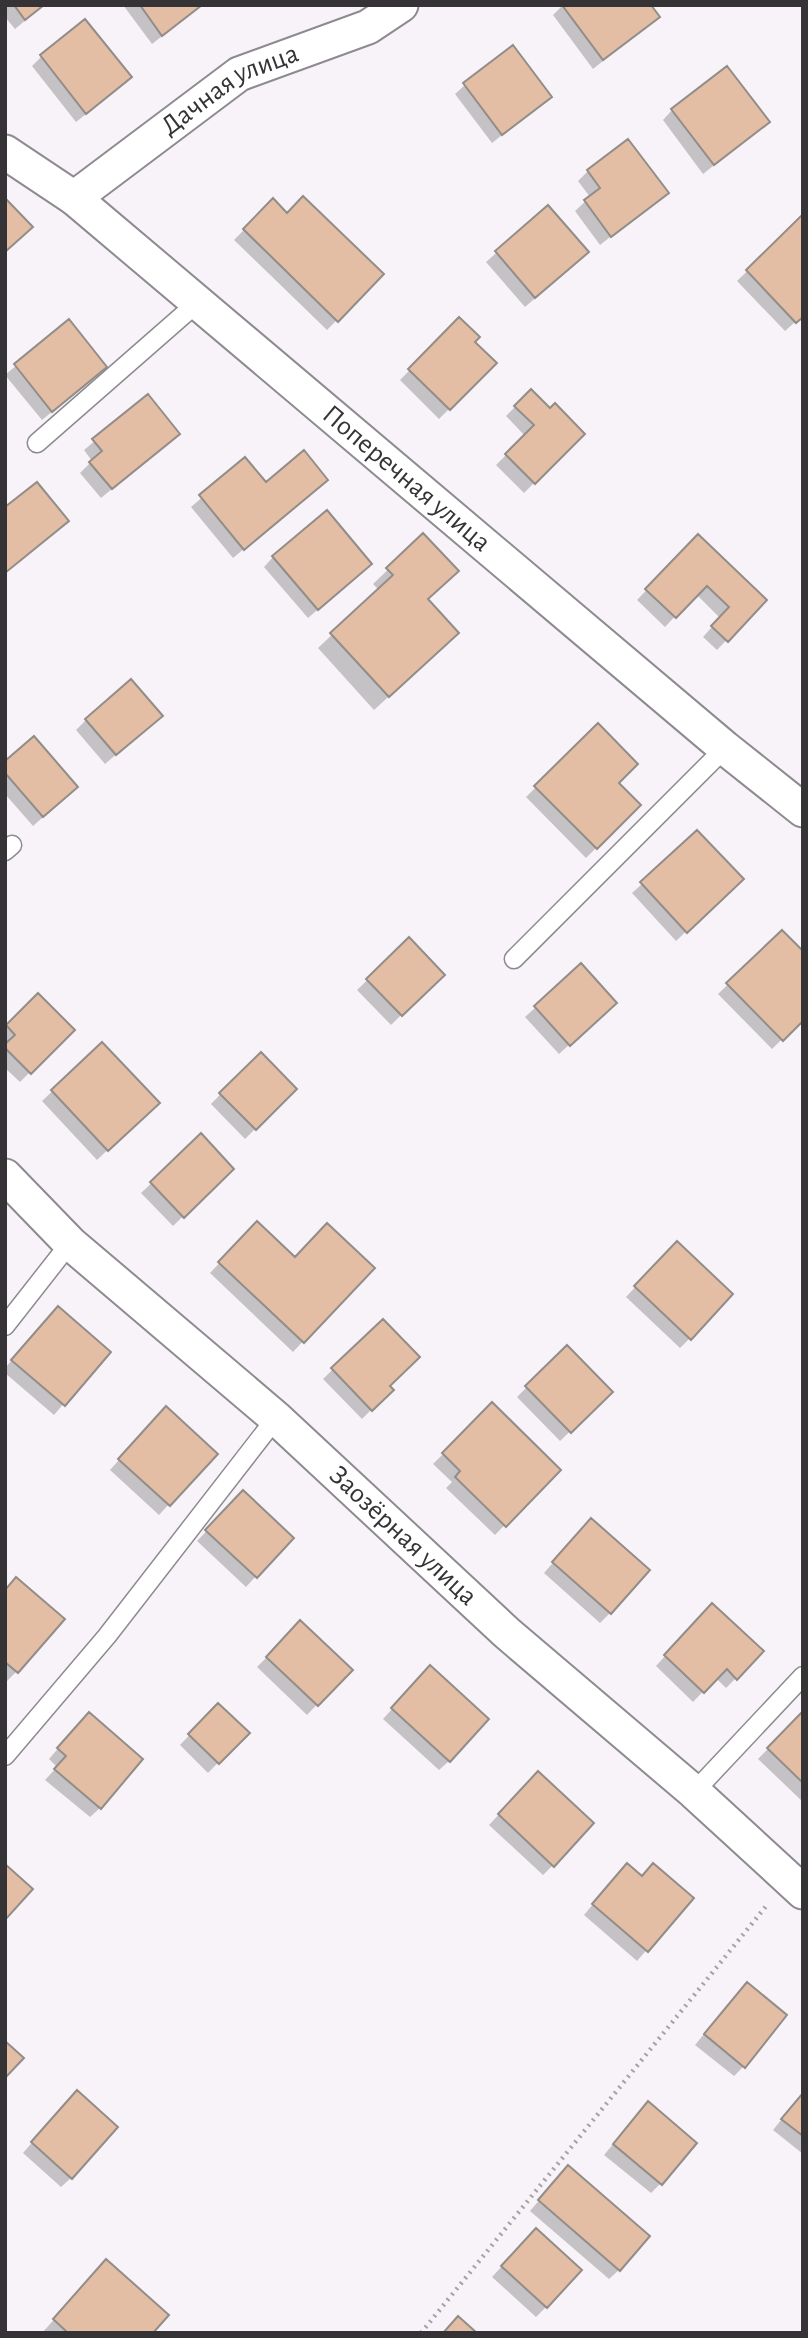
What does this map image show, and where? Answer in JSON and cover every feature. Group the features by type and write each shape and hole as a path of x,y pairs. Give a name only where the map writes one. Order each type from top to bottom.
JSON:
{"street":[{"name":"Дачная улица","path":"74,198 239,74 368,27 401,5"},
{"name":"Поперечная улица","path":"5,152 74,198 725,748 803,810"},
{"name":"Заозёрная улица","path":"5,1176 70,1243 276,1418 507,1633 694,1792 795,1886"}],"lane":[{"path":"37,443 197,303"},
{"path":"514,959 725,748"},
{"path":"5,1326 70,1243"},
{"path":"5,1756 107,1636 276,1418"},
{"path":"694,1792 803,1676"}],"path":[{"path":"421,2333 795,1886"}],"building":[{"path":"14,5 44,5 25,20"},
{"path":"140,5 202,5 162,36"},
{"path":"562,5 651,5 660,17 603,60"},
{"path":"85,19 132,77 86,114 40,55"},
{"path":"513,45 552,97 502,135 463,83"},
{"path":"727,66 770,122 714,165 671,109"},
{"path":"628,139 669,193 611,237 584,200 600,188 587,170"},
{"path":"303,196 384,274 338,322 243,229 273,198 287,213"},
{"path":"5,198 33,227 5,252"},
{"path":"548,205 589,252 535,298 495,251"},
{"path":"802,215 803,317 796,323 746,270"},
{"path":"459,317 480,337 475,342 497,363 450,410 408,369"},
{"path":"69,319 107,367 52,412 14,364"},
{"path":"531,389 550,408 555,403 585,434 535,484 505,454 534,425 514,406"},
{"path":"148,394 180,434 112,489 89,462 102,451 92,439"},
{"path":"304,450 328,480 244,550 199,495 245,457 266,482"},
{"path":"37,482 69,521 5,573 5,507"},
{"path":"327,510 372,564 318,610 272,556"},
{"path":"423,533 459,571 428,599 459,633 389,697 330,633 393,575 386,568"},
{"path":"698,534 767,600 728,642 711,626 729,607 707,586 676,618 645,589"},
{"path":"131,679 163,716 116,755 85,719"},
{"path":"598,723 638,764 619,783 641,805 597,849 534,786"},
{"path":"34,736 78,787 43,817 5,773 5,761"},
{"path":"697,830 744,879 687,933 640,882"},
{"path":"782,930 803,951 803,1021 783,1041 726,983"},
{"path":"409,937 445,975 402,1016 366,979"},
{"path":"581,963 617,1003 570,1046 534,1006"},
{"path":"38,993 75,1030 31,1074 5,1048 5,1044 15,1035 6,1025"},
{"path":"102,1042 160,1103 108,1151 51,1090"},
{"path":"261,1052 297,1089 256,1130 219,1093"},
{"path":"201,1133 234,1169 184,1218 150,1182"},
{"path":"257,1221 295,1257 327,1223 375,1268 304,1343 218,1262"},
{"path":"677,1241 733,1294 691,1340 634,1286"},
{"path":"58,1306 111,1352 65,1406 11,1360"},
{"path":"383,1319 420,1357 390,1386 394,1390 372,1411 331,1368"},
{"path":"567,1345 613,1392 571,1433 525,1386"},
{"path":"492,1402 561,1470 506,1527 455,1477 460,1471 442,1453"},
{"path":"166,1406 218,1454 170,1506 118,1459"},
{"path":"243,1490 294,1538 257,1578 205,1530"},
{"path":"591,1518 650,1570 611,1614 552,1562"},
{"path":"16,1577 65,1619 18,1673 5,1662 5,1590"},
{"path":"712,1603 764,1651 737,1680 727,1669 704,1693 664,1655"},
{"path":"300,1620 353,1670 318,1706 266,1657"},
{"path":"430,1665 489,1719 450,1762 391,1708"},
{"path":"218,1703 250,1733 219,1764 188,1734"},
{"path":"803,1711 803,1783 767,1748"},
{"path":"89,1712 143,1759 101,1809 54,1769 66,1756 57,1748"},
{"path":"538,1771 594,1823 554,1867 498,1814"},
{"path":"627,1863 642,1876 653,1863 694,1898 648,1952 592,1904"},
{"path":"5,1864 33,1889 5,1920"},
{"path":"747,1982 787,2015 745,2068 704,2034"},
{"path":"5,2041 24,2058 5,2078"},
{"path":"77,2090 118,2127 72,2179 31,2142"},
{"path":"803,2093 803,2136 781,2119"},
{"path":"648,2101 697,2143 662,2185 613,2144"},
{"path":"568,2165 650,2236 620,2271 538,2200"},
{"path":"536,2228 582,2270 547,2308 501,2266"},
{"path":"106,2259 169,2315 153,2333 68,2333 53,2319"},
{"path":"458,2316 477,2333 443,2333"}]}
